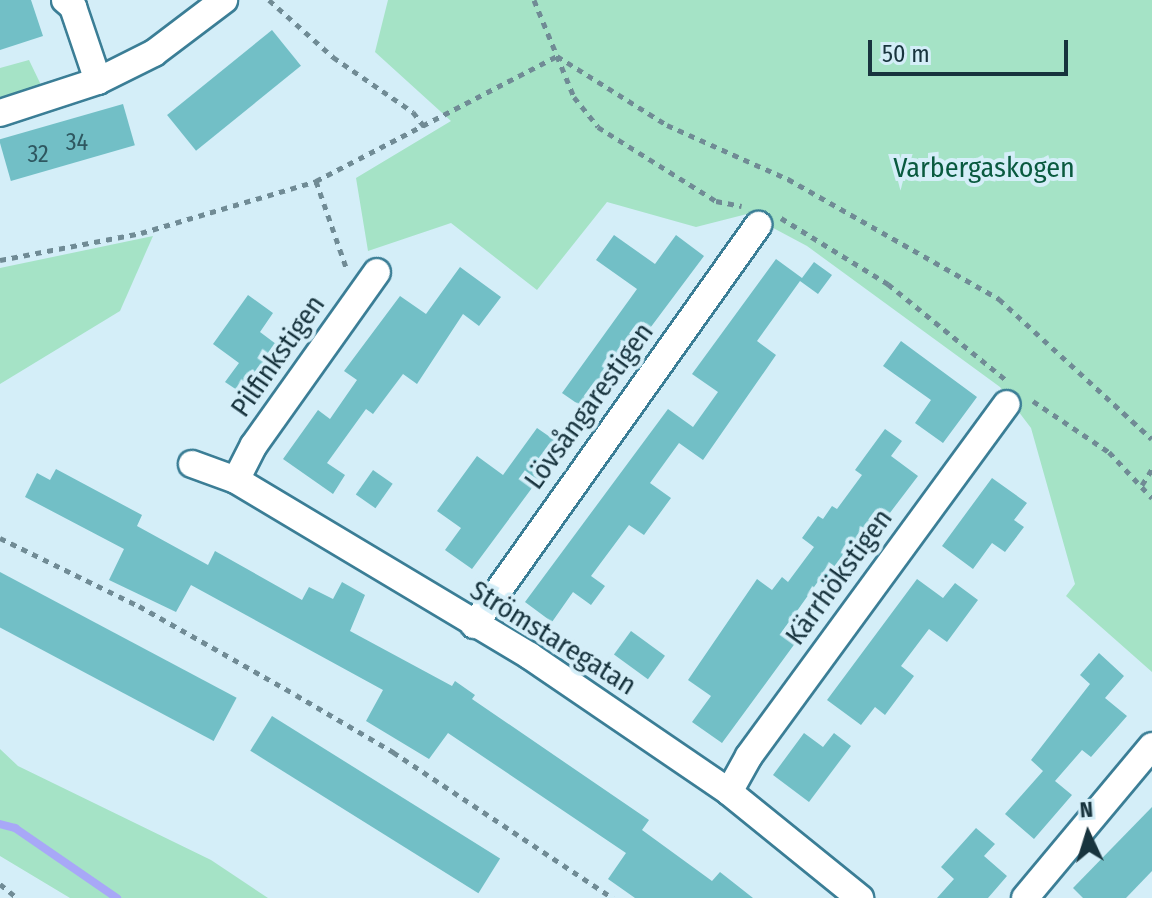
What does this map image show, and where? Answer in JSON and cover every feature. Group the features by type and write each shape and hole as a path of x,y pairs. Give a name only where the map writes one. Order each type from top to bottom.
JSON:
{"street":[{"path":"0,113 98,81 154,53 224,0"},
{"path":"71,2 98,81"},
{"name":"Lövsångarestigen","path":"474,625 761,215"},
{"name":"Pilfinkstigen","path":"236,480 254,445 377,272"},
{"name":"Kärrhökstigen","path":"729,792 749,756 1015,395"},
{"name":"Strömstaregatan","path":"192,464 236,480 530,656 729,792 860,898"},
{"path":"1025,898 1152,746"}],"path":[{"path":"269,0 333,57 413,112 424,126"},
{"path":"534,0 574,97 598,127 716,201 761,215 888,284 1015,395 1109,452 1152,498"},
{"path":"0,260 170,226 316,181 557,56"},
{"path":"557,56 667,125 788,179 999,299 1152,439"},
{"path":"316,181 358,299"},
{"path":"1142,485 1152,469"},
{"path":"0,538 139,606 308,702 613,898"},
{"path":"0,885 17,898"}],"green space":[{"name":"Varbergaskogen","path":"388,0 1152,0 1152,672 1066,596 1075,584 1031,428 1000,387 807,246 747,214 696,227 607,202 537,290 451,223 368,251 356,178 451,121 375,52"},
{"path":"29,60 41,85 0,97 0,68"},
{"path":"153,236 120,311 0,384 0,268"},
{"path":"0,749 18,766 211,860 268,898 70,898 0,856"}],"building":[{"path":"0,0 31,0 43,36 0,50"},
{"path":"272,30 301,66 196,151 167,115"},
{"path":"123,104 135,145 11,181 0,139"},
{"path":"614,235 655,264 676,235 704,256 588,411 562,393 637,289 596,260"},
{"path":"776,259 802,278 814,262 832,275 818,294 800,281 757,341 776,355 703,460 679,443 650,483 671,498 644,535 629,525 591,576 605,586 591,605 573,592 552,622 525,602 668,409 693,427 718,392 692,374"},
{"path":"460,267 501,297 479,326 463,314 417,384 403,374 373,414 366,409 327,463 345,475 333,494 283,459 318,410 330,419 357,380 344,371 400,296 426,314"},
{"path":"248,295 273,313 260,332 284,350 249,398 225,382 239,363 213,344"},
{"path":"901,341 977,397 943,443 915,423 931,400 883,366"},
{"path":"537,428 563,446 472,569 445,550 461,528 437,511 477,456 503,475"},
{"path":"885,429 902,441 891,456 918,476 832,589 819,580 782,632 796,642 722,743 692,722 711,696 688,680 757,579 772,590 782,577 788,582 814,547 802,538 818,516 823,519 832,506 837,509 862,475 855,470"},
{"path":"56,469 142,515 137,526 208,565 215,551 302,600 309,587 333,599 342,582 365,595 350,631 452,686 455,681 475,695 472,699 649,820 642,830 712,881 720,872 753,898 635,898 608,879 626,853 448,733 429,759 366,721 383,690 191,585 176,612 109,580 124,549 25,497 37,473 50,480"},
{"path":"373,470 393,484 375,508 356,495"},
{"path":"992,478 1027,503 1014,520 1024,527 1005,552 992,543 973,569 942,546"},
{"path":"0,572 237,698 214,741 0,627"},
{"path":"917,579 943,598 955,583 978,600 947,642 929,629 901,666 914,676 885,715 875,707 861,725 827,700"},
{"path":"631,631 665,656 648,679 614,654"},
{"path":"1099,653 1124,676 1105,698 1127,716 1091,757 1082,750 1055,781 1072,795 1034,839 1005,814 1043,771 1031,760 1090,684 1080,675"},
{"path":"272,716 500,859 478,893 250,751"},
{"path":"804,733 823,747 834,733 851,746 809,802 773,775"},
{"path":"1152,807 1152,871 1126,898 1083,898 1073,888"},
{"path":"976,828 995,844 984,856 1007,876 988,898 937,898 954,879 941,867"}],"waterway":[{"path":"0,824 15,828 117,898"}]}
